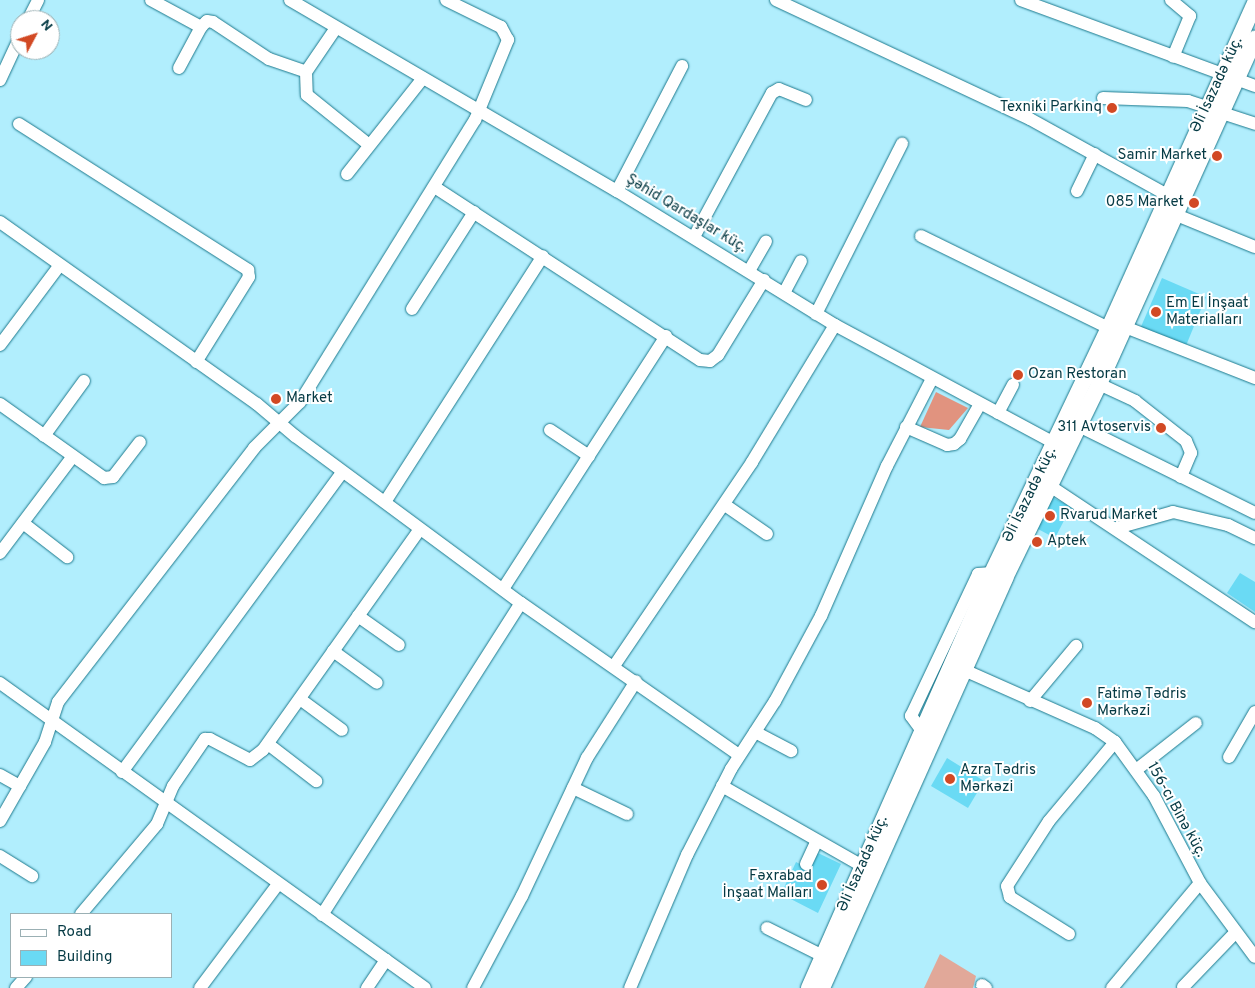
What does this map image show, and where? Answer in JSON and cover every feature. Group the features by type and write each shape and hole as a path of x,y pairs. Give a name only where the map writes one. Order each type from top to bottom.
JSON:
{"main road":[{"name":"Əli İsazadə küç.","path":"1072,423 1099,384 1117,328 1167,195 1228,78 1255,3"},
{"name":"Əli İsazadə küç.","path":"1228,78 1255,39"},
{"name":"Əli İsazadə küç.","path":"822,988 922,731 992,573 1061,447 1117,328 1174,214 1213,109"},
{"name":"Əli İsazadə küç.","path":"809,988 964,670 1050,486 1061,447"}],"street":[{"path":"151,0 201,27"},
{"name":"Şəhid Qardaşlar küç.","path":"290,0 617,191 764,280 816,314 932,379 1061,447"},
{"path":"0,821 45,742 50,720 58,702 254,448 300,402 436,188 479,111 508,40 506,33 501,27 446,0"},
{"path":"776,0 1030,119 1167,195"},
{"path":"1021,0 1228,78 1255,86"},
{"path":"1171,0 1190,16 1173,57"},
{"path":"179,68 201,27 207,21 213,22 269,59 306,72"},
{"path":"336,28 306,72 305,89 313,102 368,144"},
{"path":"0,80 10,58"},
{"path":"617,191 682,66"},
{"path":"347,174 368,144 423,78"},
{"path":"694,237 772,93 779,89 806,100"},
{"path":"1103,98 1188,101 1255,124"},
{"path":"19,124 248,270 249,278 196,362"},
{"path":"816,314 902,144"},
{"path":"1077,191 1095,154"},
{"path":"436,188 666,336 700,360 714,358 764,280"},
{"path":"412,309 474,212"},
{"path":"1174,214 1255,247"},
{"path":"0,222 59,266 257,404 279,425 521,603 636,681 739,755"},
{"path":"921,236 1117,328 1255,378"},
{"path":"749,271 766,241"},
{"path":"385,502 543,256"},
{"path":"784,293 801,261"},
{"path":"0,345 59,266"},
{"path":"614,666 724,505 835,325"},
{"path":"503,589 666,336"},
{"path":"630,988 687,855 739,755 755,732 821,616 906,427 932,379"},
{"path":"44,436 84,381"},
{"path":"1099,384 1135,401 1186,441 1191,453 1181,477"},
{"path":"998,413 1013,385"},
{"path":"0,404 109,480 140,442"},
{"path":"906,427 947,445 954,444 960,439 980,404"},
{"path":"1072,423 1255,513"},
{"path":"550,430 589,456"},
{"path":"0,553 73,456"},
{"path":"122,772 342,472"},
{"path":"1050,486 1117,528 1255,622"},
{"path":"724,505 767,534"},
{"path":"1117,528 1172,512 1228,525 1255,538"},
{"path":"22,523 67,558"},
{"path":"82,913 157,824 173,786 205,739 210,739 250,760 256,757 268,744 420,529"},
{"path":"322,915 521,603"},
{"path":"358,616 399,645"},
{"path":"1030,701 1076,646"},
{"path":"333,651 377,683"},
{"name":"156-cı Binə küç.","path":"964,670 1030,701 1095,728 1115,742 1136,770 1200,883 1254,954"},
{"path":"474,988 596,741 636,681"},
{"path":"0,683 425,988"},
{"path":"300,698 342,730"},
{"path":"1229,757 1255,712"},
{"path":"1136,770 1196,723"},
{"path":"755,732 792,751"},
{"path":"1069,934 1010,897 1007,886 1049,821 1115,742"},
{"path":"268,744 316,781"},
{"path":"0,775 20,786"},
{"path":"722,786 816,843 868,869"},
{"path":"573,788 627,814"},
{"path":"806,864 816,843"},
{"path":"0,856 32,876"},
{"path":"1112,988 1200,883"},
{"path":"200,988 278,884"},
{"path":"767,928 823,956"},
{"path":"1182,987 1236,932"},
{"path":"367,988 386,960"},
{"path":"16,988 25,978"}],"shaded area":[{"path":"936,392 968,408 949,430 920,427"},
{"path":"940,954 976,976 973,988 924,988"}],"building":[{"path":"1162,278 1206,297 1185,348 1140,329"},
{"path":"1052,497 1071,507 1055,538 1036,528"},
{"path":"1240,573 1255,582 1255,612 1227,593"},
{"path":"947,758 984,781 968,808 931,786"},
{"path":"818,853 841,864 818,913 781,894 796,862 810,869"}],"place":[{"name":"Texniki Parkinq","path":"1112,108"},
{"name":"Samir Market","path":"1217,156"},
{"name":"085 Market","path":"1194,203"},
{"name":"Em El İnşaat Materialları","path":"1156,312"},
{"name":"Ozan Restoran","path":"1018,375"},
{"name":"Market","path":"276,399"},
{"name":"311 Avtoservis","path":"1161,428"},
{"name":"Rvarud Market","path":"1050,516"},
{"name":"Aptek","path":"1037,542"},
{"name":"Fatimə Tədris Mərkəzi","path":"1087,703"},
{"name":"Azra Tədris Mərkəzi","path":"950,779"},
{"name":"Fəxrabad İnşaat Malları","path":"822,885"}]}
